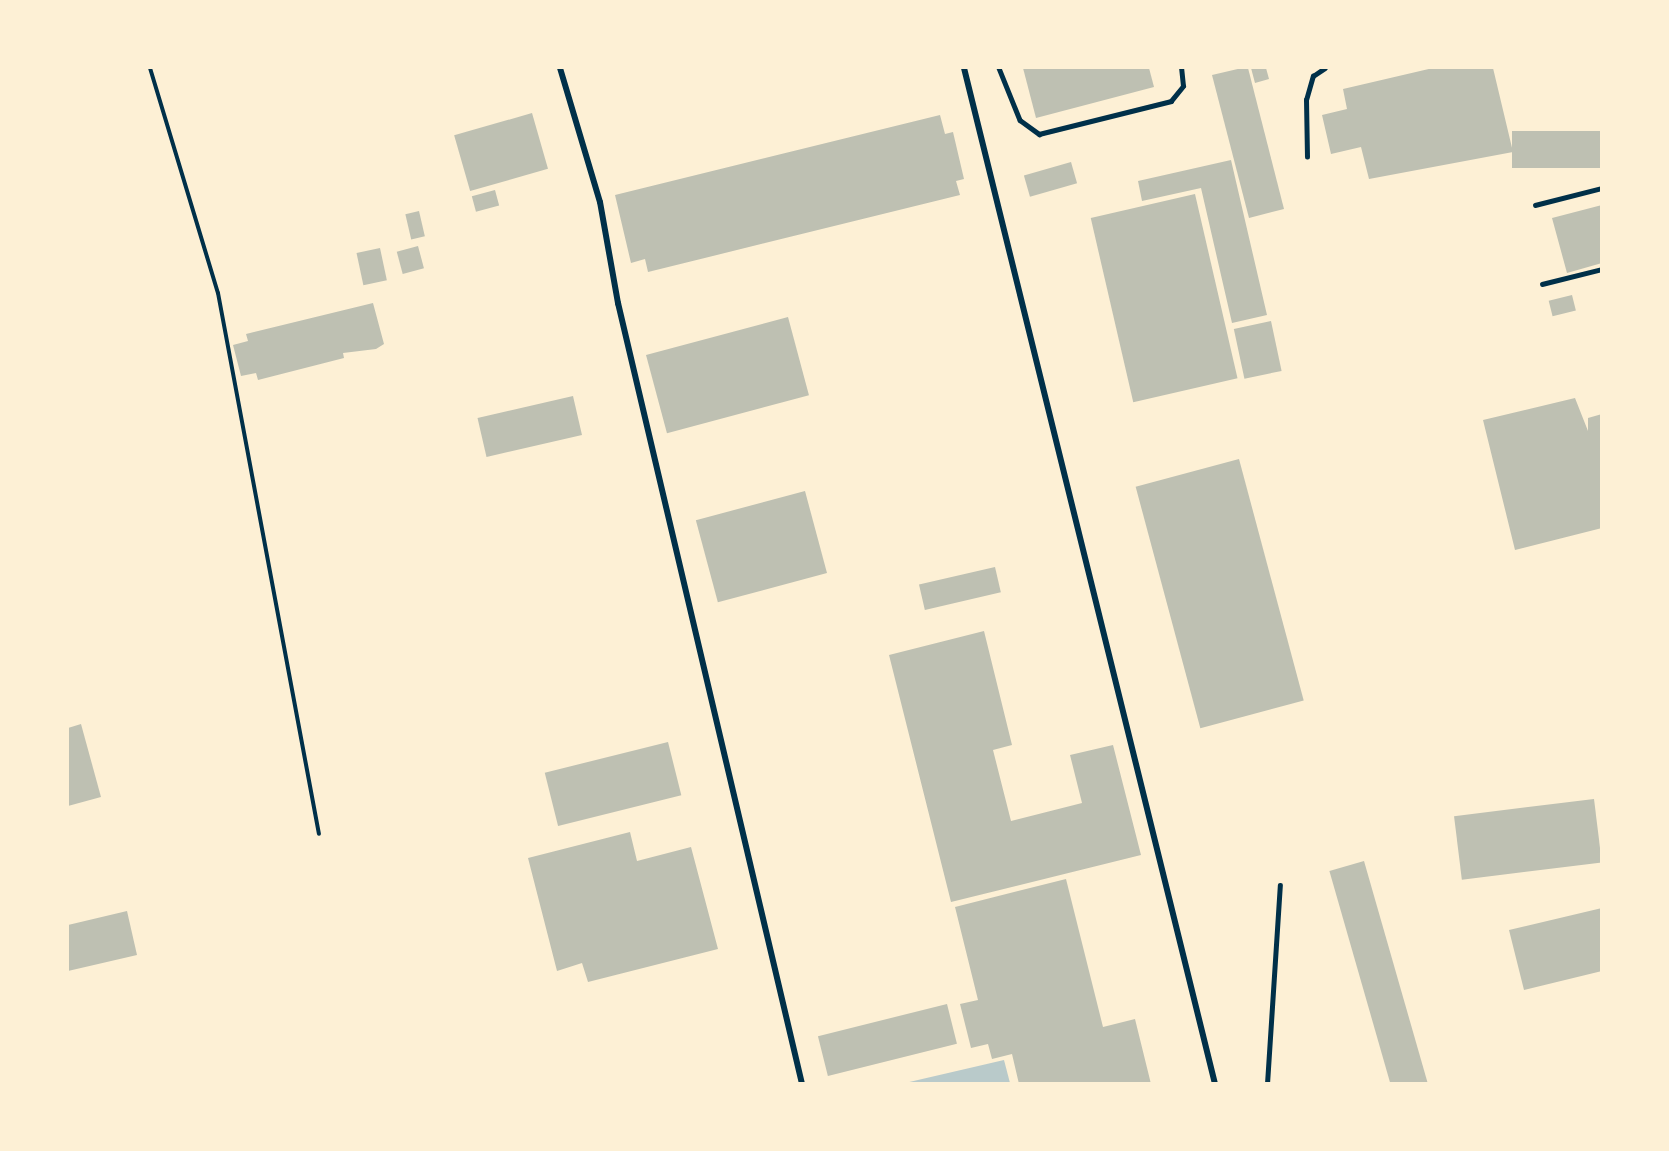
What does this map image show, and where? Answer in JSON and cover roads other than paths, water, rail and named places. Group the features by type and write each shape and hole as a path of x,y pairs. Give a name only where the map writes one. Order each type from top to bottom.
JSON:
{"street":[{"path":"560,68 599,198 618,303 802,1083"},
{"path":"964,68 1215,1083"}],"lane":[{"path":"999,68 1020,120 1039,134 1172,101 1182,86 1181,68"},
{"path":"1307,157 1306,100 1312,76 1325,68"},
{"path":"1535,205 1602,188"},
{"path":"1542,284 1602,269"},
{"path":"1267,1083 1280,885"}]}
